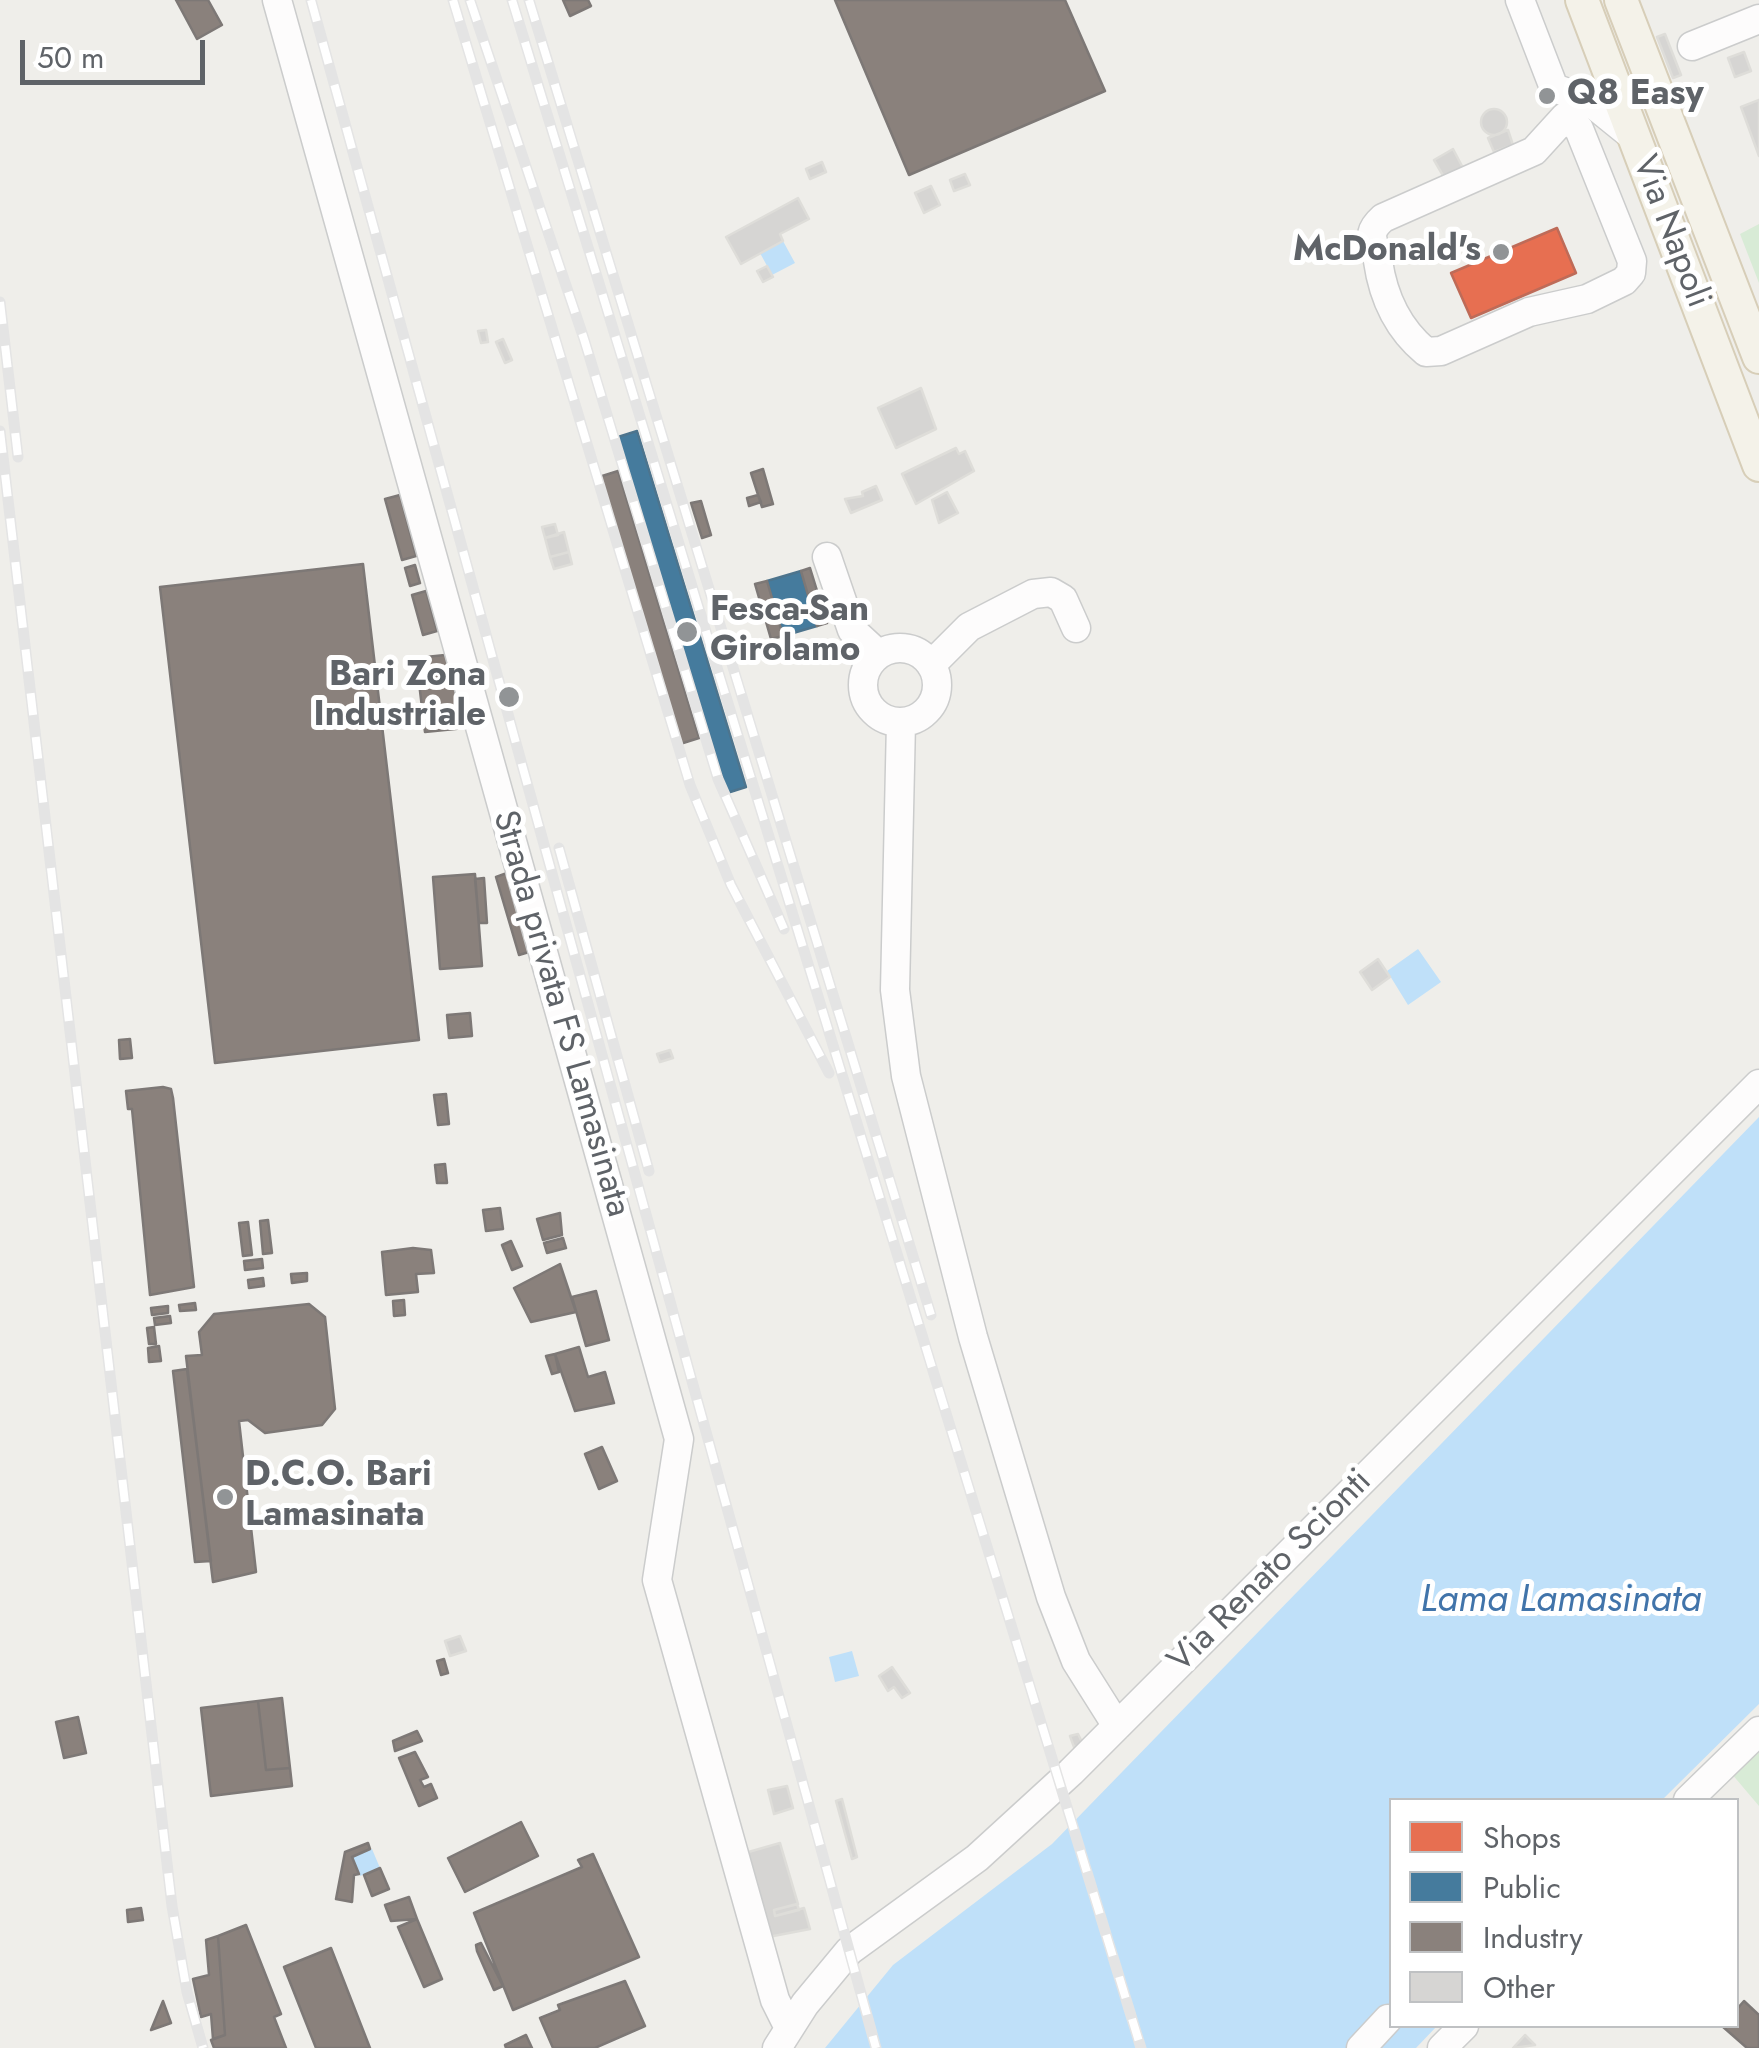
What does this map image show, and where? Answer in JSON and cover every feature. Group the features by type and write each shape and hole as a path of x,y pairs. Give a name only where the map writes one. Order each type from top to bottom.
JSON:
{"main road":[{"name":"Via Napoli","path":"1582,0 1759,464"},
{"name":"Via Napoli","path":"1622,0 1759,357"}],"street":[{"name":"Strada privata FS Lamasinata","path":"277,0 679,1439 657,1580 783,2038"},
{"path":"1520,0 1554,88 1588,100 1634,138"},
{"path":"1692,46 1759,20"},
{"path":"1564,118 1579,129 1632,261 1632,273 1624,282 1587,299 1529,312 1442,351 1426,352 1381,290 1378,259 1370,239 1372,228 1383,218 1534,151 1564,118"},
{"path":"828,557 852,630 878,654"},
{"path":"931,665 969,626 1033,594 1051,592 1063,599 1076,628"},
{"path":"901,648 912,650 931,665 936,677 933,702 914,720 901,722 877,714 864,696 865,672 878,654 901,648"},
{"path":"901,722 895,990 906,1076 973,1338 1051,1598 1076,1661 1117,1726"},
{"name":"Via Renato Scionti","path":"783,2038 849,1951 976,1858 1117,1726 1759,1084"},
{"path":"1690,1798 1759,1730"},
{"path":"1361,2048 1388,2019"},
{"path":"1442,2048 1462,2028"}],"green space":[{"path":"1759,224 1759,283 1740,234"},
{"path":"1759,1745 1759,1806 1731,1773"}],"water":[{"path":"783,241 795,263 772,275 760,253"},
{"path":"1418,949 1441,982 1408,1005 1387,971"},
{"name":"Lama Lamasinata","path":"1759,1117 1759,1704 1664,1798 1389,1798 1389,2028 1435,2028 1416,2048 825,2048 893,1965 1052,1844"},
{"path":"852,1651 859,1676 835,1682 829,1657"},
{"path":"372,1849 380,1868 360,1876 352,1857"}],"building: Shops":[{"path":"1557,228 1576,273 1471,318 1451,273"}],"building: Public":[{"path":"637,431 746,787 727,793 618,437"},
{"path":"801,571 817,626 783,636 767,581"}],"building: Industry":[{"path":"176,0 208,0 222,25 197,39"},
{"path":"563,0 588,0 591,6 570,16"},
{"path":"835,0 1065,0 1105,91 909,175"},
{"path":"763,469 773,504 762,507 751,473"},
{"path":"618,471 699,738 680,744 599,477"},
{"path":"400,495 416,556 402,560 385,499"},
{"path":"758,495 761,502 749,506 747,498"},
{"path":"701,501 711,535 702,538 691,503"},
{"path":"363,564 419,1040 215,1063 160,587"},
{"path":"415,565 420,583 410,586 405,568"},
{"path":"810,568 827,623 817,626 801,571"},
{"path":"767,581 783,636 771,639 755,584"},
{"path":"426,591 437,631 423,635 412,595"},
{"path":"445,655 465,728 425,732 416,658"},
{"path":"507,873 529,952 519,955 496,877"},
{"path":"475,874 482,966 440,969 433,877"},
{"path":"484,878 487,923 479,923 475,879"},
{"path":"470,1013 472,1036 449,1038 447,1015"},
{"path":"130,1039 132,1058 120,1059 119,1040"},
{"path":"171,1089 173,1098 194,1287 150,1295 132,1109 128,1109 126,1091"},
{"path":"446,1094 449,1124 438,1125 434,1095"},
{"path":"445,1164 447,1183 437,1183 435,1165"},
{"path":"500,1208 503,1229 486,1231 483,1210"},
{"path":"560,1213 562,1235 543,1240 537,1219"},
{"path":"268,1220 272,1253 263,1254 260,1221"},
{"path":"248,1222 252,1255 243,1256 239,1223"},
{"path":"563,1238 566,1248 547,1253 544,1243"},
{"path":"511,1241 522,1266 512,1270 502,1245"},
{"path":"431,1250 434,1273 416,1274 418,1292 386,1295 382,1252"},
{"path":"262,1259 263,1268 245,1270 244,1261"},
{"path":"560,1264 576,1312 531,1322 514,1288"},
{"path":"307,1273 307,1281 292,1283 291,1274"},
{"path":"263,1278 264,1286 249,1288 248,1280"},
{"path":"596,1291 609,1340 586,1346 572,1297"},
{"path":"404,1300 405,1315 394,1316 393,1301"},
{"path":"195,1303 196,1310 180,1311 179,1305"},
{"name":"D.C.O. Bari Lamasinata","path":"309,1304 325,1317 335,1409 322,1425 265,1433 248,1420 239,1421 256,1572 213,1582 186,1356 202,1355 199,1332 214,1314"},
{"path":"168,1306 168,1313 152,1315 151,1308"},
{"path":"170,1316 171,1323 155,1325 154,1318"},
{"path":"154,1327 156,1344 149,1344 147,1328"},
{"path":"159,1346 161,1361 149,1362 148,1348"},
{"path":"579,1347 588,1377 605,1372 614,1403 575,1411 555,1354"},
{"path":"555,1354 559,1372 552,1374 546,1356"},
{"path":"187,1369 211,1561 195,1562 173,1371"},
{"path":"602,1447 617,1481 599,1489 585,1454"},
{"path":"444,1659 448,1673 441,1675 437,1661"},
{"path":"282,1698 290,1768 266,1770 258,1701"},
{"path":"258,1701 266,1770 290,1768 292,1786 211,1796 201,1708"},
{"path":"78,1717 86,1753 64,1758 56,1722"},
{"path":"417,1731 422,1741 395,1751 393,1741"},
{"path":"415,1752 428,1777 420,1780 424,1787 431,1784 437,1798 419,1806 399,1758"},
{"path":"521,1822 538,1856 465,1892 448,1858"},
{"path":"368,1843 370,1849 352,1857 359,1874 354,1875 352,1902 336,1899 345,1852"},
{"path":"593,1854 639,1957 513,2010 474,1913 582,1867 578,1860"},
{"path":"380,1868 389,1889 372,1896 364,1875"},
{"path":"409,1897 417,1919 391,1921 385,1905"},
{"path":"141,1908 143,1920 128,1922 127,1910"},
{"path":"417,1919 442,1979 424,1987 398,1927"},
{"path":"246,1925 281,2014 274,2017 286,2048 214,2048 211,2040 225,2035 218,1936"},
{"path":"218,1936 225,2035 213,2039 211,2014 201,2017 193,1979 209,1975 206,1940"},
{"path":"481,1943 503,1986 494,1990 477,1951 476,1945"},
{"path":"331,1948 370,2048 316,2048 284,1967"},
{"path":"625,1981 645,2026 595,2048 553,2048 540,2018 560,2010 558,2005"},
{"path":"163,2001 171,2023 151,2030"},
{"path":"1744,2001 1759,2015 1759,2048 1747,2048 1724,2028 1739,2028 1739,2007"},
{"path":"526,2035 532,2048 506,2048 505,2045"}],"building: Other":[{"path":"1665,34 1681,75 1673,78 1657,37"},
{"path":"1744,52 1751,71 1735,77 1728,58"},
{"path":"1759,100 1759,156 1741,107"},
{"path":"1494,109 1503,113 1507,122 1503,131 1494,135 1485,131 1481,122 1485,113"},
{"path":"1508,130 1513,145 1494,152 1488,138"},
{"path":"1453,149 1463,168 1445,179 1434,160"},
{"path":"822,162 826,172 810,179 806,169"},
{"path":"965,174 970,185 954,191 950,180"},
{"path":"931,186 940,205 924,213 915,193"},
{"path":"798,198 809,219 780,234 783,241 741,264 726,237"},
{"path":"767,266 773,277 763,282 757,271"},
{"path":"486,330 488,342 481,343 478,331"},
{"path":"503,339 512,360 505,363 496,342"},
{"path":"921,388 936,429 896,448 878,408"},
{"path":"956,448 959,454 965,451 974,471 916,504 902,474"},
{"path":"876,486 882,500 851,513 845,499 863,496 862,492"},
{"path":"947,492 958,513 939,523 932,500"},
{"path":"555,524 558,535 545,538 542,527"},
{"path":"564,532 569,552 550,557 545,538"},
{"path":"569,552 572,564 554,569 550,557"},
{"path":"1378,959 1390,977 1372,990 1360,972"},
{"path":"670,1050 673,1058 660,1062 657,1054"},
{"path":"460,1636 466,1651 450,1656 445,1641"},
{"path":"892,1667 910,1693 902,1698 894,1687 888,1691 879,1676"},
{"path":"1078,1734 1083,1744 1074,1747 1070,1736"},
{"path":"787,1786 793,1808 774,1814 768,1790"},
{"path":"842,1799 857,1857 852,1859 836,1801"},
{"path":"780,1843 798,1904 774,1910 775,1916 804,1908 810,1929 763,1938 745,1853"},
{"path":"797,1904 799,1910 775,1916 774,1910"},
{"path":"1525,2035 1535,2045 1513,2048"}],"railway":[{"path":"311,0 876,2048"},
{"path":"453,0 690,785 731,885 829,1073"},
{"path":"470,0 584,339 718,779 784,929"},
{"path":"512,0 1141,2048"},
{"path":"529,0 931,1315"},
{"path":"0,302 18,457"},
{"path":"0,431 172,1906 187,1992 203,2048"},
{"path":"559,848 649,1171"}],"place":[{"name":"Q8 Easy","path":"1547,96"},
{"name":"McDonald's","path":"1501,252"},
{"name":"Fesca-San Girolamo","path":"687,632"},
{"name":"Bari Zona Industriale","path":"509,697"},
{"name":"D.C.O. Bari Lamasinata","path":"225,1497"}]}
